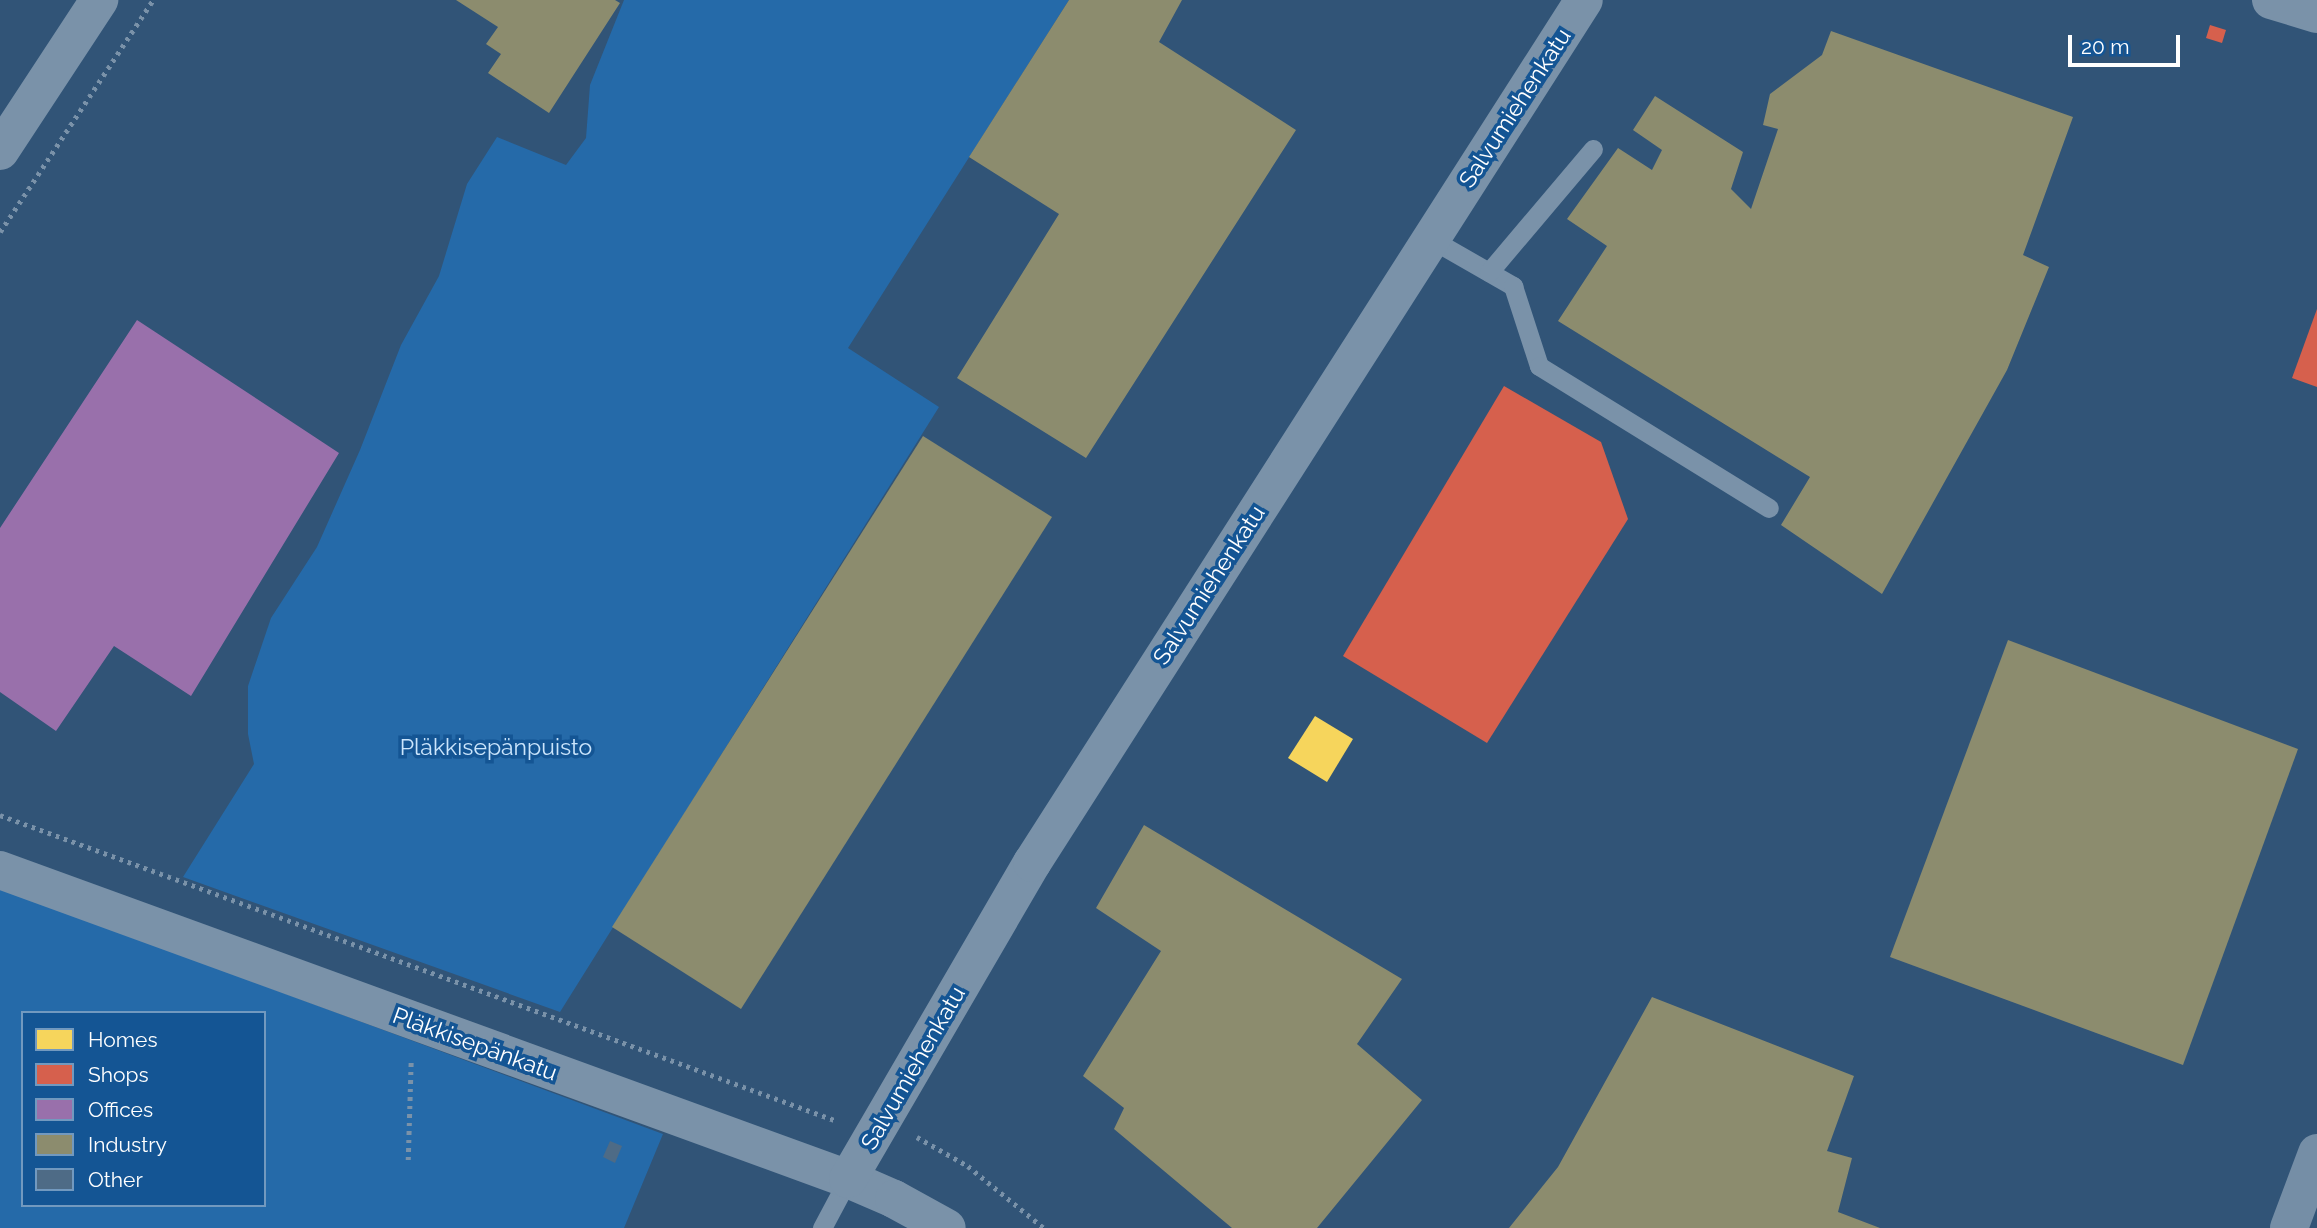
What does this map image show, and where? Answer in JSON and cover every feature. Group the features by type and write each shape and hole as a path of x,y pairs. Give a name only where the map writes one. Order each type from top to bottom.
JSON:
{"street":[{"path":"0,151 99,0"},
{"name":"Salvumiehenkatu","path":"848,1179 1032,863 1584,0"},
{"path":"2271,0 2317,14"},
{"name":"Pläkkisepänkatu","path":"0,870 848,1179 894,1199 947,1228"},
{"path":"2289,1228 2317,1153"}],"lane":[{"path":"1489,272 1593,149"},
{"path":"1431,239 1513,286 1539,366 1769,508"},
{"path":"822,1228 848,1179"}],"path":[{"path":"0,232 153,0"},
{"path":"0,815 834,1120"},
{"path":"408,1160 411,1041 418,1023"},
{"path":"922,1138 968,1166 1044,1228"}],"green space":[{"name":"Pläkkisepänpuisto","path":"624,0 1069,0 848,348 939,407 560,1012 183,877 254,764 248,734 248,686 271,618 317,547 360,450 401,345 439,276 467,184 497,137 566,165 586,138 590,85"},
{"path":"0,884 187,957 663,1134 624,1228 0,1228"}],"building: Homes":[{"path":"1315,716 1353,739 1327,782 1288,758"}],"building: Shops":[{"path":"2210,25 2226,30 2222,43 2206,38"},
{"path":"2317,309 2317,387 2292,378"},
{"path":"1504,386 1601,442 1628,519 1487,743 1343,656"}],"building: Offices":[{"path":"137,320 339,453 191,696 114,646 56,731 0,692 0,528"}],"building: Industry":[{"path":"456,0 615,0 620,3 549,113 488,73 501,54 486,44 498,27"},
{"path":"1069,0 1182,0 1159,42 1296,130 1086,458 957,378 1059,214 969,157"},
{"path":"1831,31 2073,117 2023,255 2049,267 2007,370 1882,594 1781,525 1810,477 1558,321 1607,246 1567,219 1618,148 1652,170 1662,150 1633,130 1655,96 1743,152 1731,189 1751,209 1778,129 1763,125 1770,94 1822,55"},
{"path":"923,436 1052,517 741,1009 612,927"},
{"path":"2008,640 2298,749 2183,1065 1890,957"},
{"path":"1144,825 1402,979 1357,1044 1422,1100 1317,1228 1232,1228 1114,1129 1124,1108 1083,1076 1161,951 1096,908"},
{"path":"1652,997 1854,1076 1827,1151 1852,1158 1838,1212 1880,1228 1509,1228 1558,1167"}],"building: Other":[{"path":"610,1141 622,1146 615,1163 603,1157"}]}
